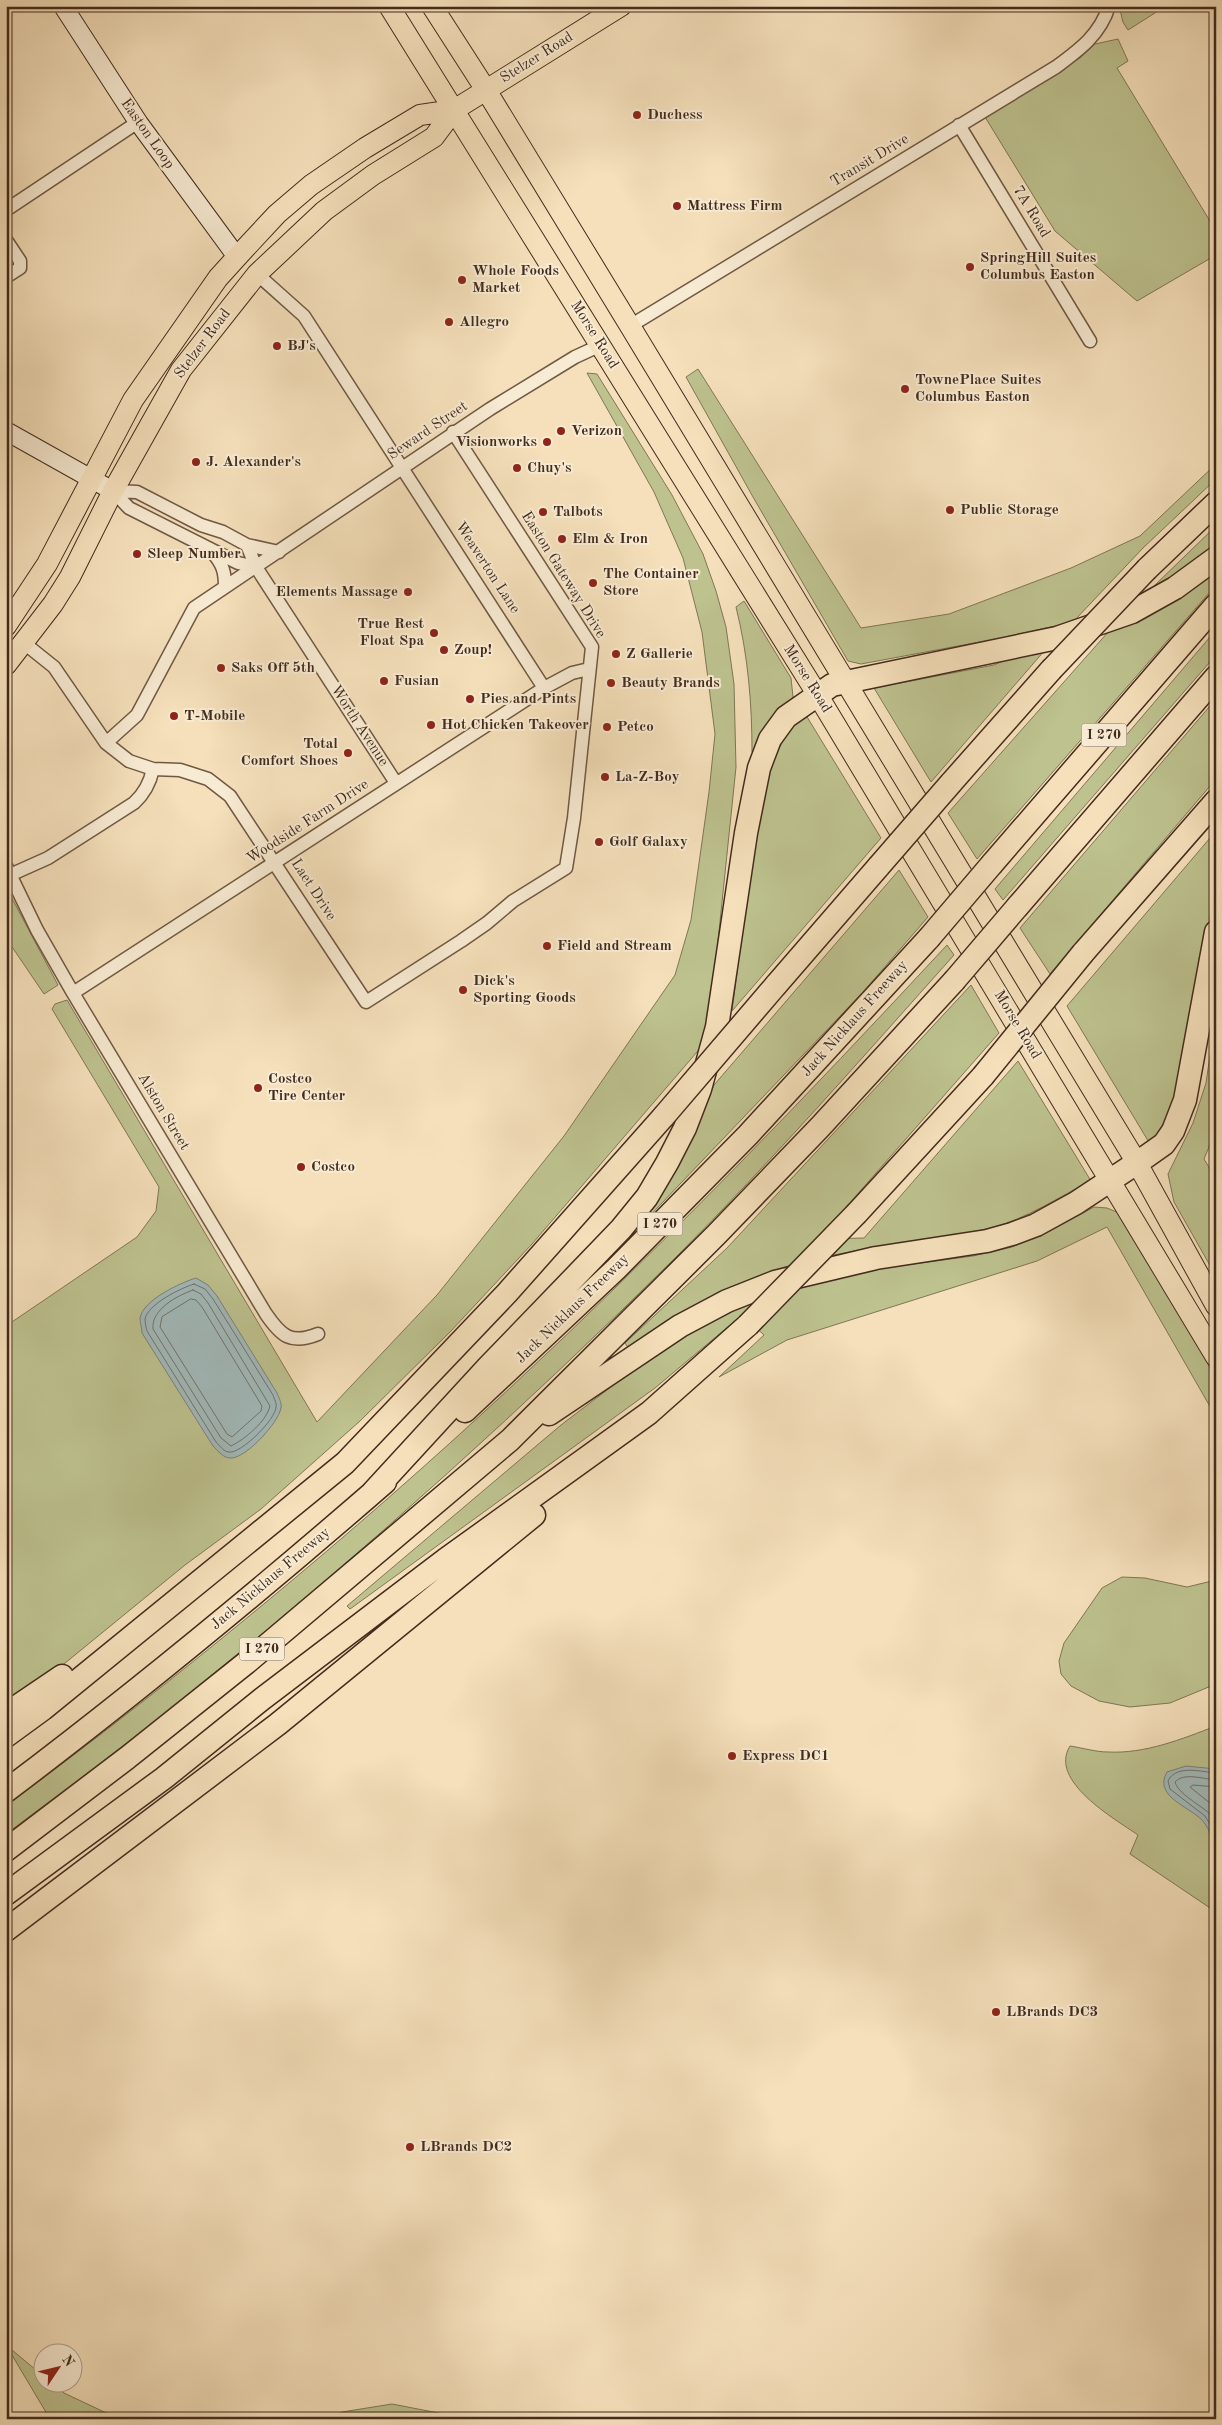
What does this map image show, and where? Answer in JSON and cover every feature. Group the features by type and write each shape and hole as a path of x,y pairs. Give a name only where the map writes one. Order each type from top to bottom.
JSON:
{"highway":[{"path":"6,1736 42,1709 345,1463 507,1293 664,1116 1051,670 1146,569 1216,503"},
{"path":"373,1492 487,1368 620,1230 647,1197 667,1163 685,1128 700,1089 717,1027 746,833 759,768 770,739 778,727 796,708 832,685 1057,638 1132,612 1175,588 1216,558"},
{"name":"Jack Nicklaus Freeway","path":"6,1791 102,1718 373,1492 475,1403 616,1269 748,1135 929,938 1216,605"},
{"name":"I 270","path":"6,1850 127,1758 246,1663 510,1440 716,1236 820,1127 954,981 1216,678"},
{"path":"6,1930 285,1717 575,1481 748,1325 857,1213 983,1076 1083,953 1216,801"},
{"path":"510,1440 680,1326 727,1301 775,1282 876,1258 987,1241 1012,1234 1036,1225 1137,1164 1164,1144 1180,1117 1185,1100 1216,932"},
{"path":"6,1894 164,1778 270,1693 445,1560 649,1413"},
{"path":"6,1714 184,1593"}],"main road":[{"name":"Morse Road","path":"389,6 817,694 1216,1357"},
{"name":"Morse Road","path":"432,6 486,90 630,326 1137,1164 1216,1306"},
{"name":"Stelzer Road","path":"6,665 24,643 70,577 114,491 180,370 257,274 324,211 373,175 434,137 454,110 621,6"},
{"name":"Stelzer Road","path":"6,626 47,564 133,400 218,278 277,214 365,148 420,115 454,110"},
{"path":"257,274 255,267 256,253 322,179"}],"street":[{"name":"Easton Loop","path":"63,6 138,122 217,233 237,257"},
{"name":"Transit Drive","path":"630,326 1056,67 1082,48 1098,30 1109,6"},
{"path":"6,210 138,122"},
{"name":"7A Road","path":"959,125 1090,341"},
{"path":"6,240 20,261 20,268 6,277"},
{"path":"257,274 304,316 402,467"},
{"name":"Seward Street","path":"106,742 137,715 190,613 198,604 256,567 453,432 575,357 600,345"},
{"path":"6,431 90,480 114,491 137,492 201,526 223,532 247,545 278,552"},
{"name":"Easton Gateway Drive","path":"366,1002 468,936 513,901 566,868 574,818 592,647 453,432"},
{"name":"Weaverton Lane","path":"402,467 544,688"},
{"path":"114,491 129,508 238,563 256,567"},
{"name":"Worth Avenue","path":"247,545 256,567 396,783"},
{"path":"209,548 222,563 226,573 226,587"},
{"name":"Laet Drive","path":"24,643 54,667 106,742 129,761 153,769 180,770 208,779 230,796 366,1002"},
{"name":"Woodside Farm Drive","path":"73,993 544,688 572,674 589,669"},
{"path":"8,871 48,858 134,803 142,796 150,781 153,769"},
{"name":"Alston Street","path":"8,871 37,930 73,993 277,1331 289,1337 303,1340 318,1334"}],"green space":[{"path":"1119,6 1166,6 1128,30 1123,22"},
{"path":"1118,39 1128,61 1117,68 1213,226 1216,226 1216,255 1137,301 1055,231 985,117 1080,58 1095,44"},
{"path":"698,369 861,628 949,614 1071,568 1140,536 1216,464 1216,479 1143,548 1073,622 1001,638 861,664 848,661 686,377"},
{"path":"587,373 597,374 672,495 703,554 726,627 734,684 736,767 715,970 703,1045 532,1244 450,1332 360,1421 261,1509 185,1565 59,1668 6,1703 6,1326 137,1237 156,1211 159,1187 52,1009 55,1004 67,1000 317,1422 437,1295 564,1136 675,975 691,920 715,734 702,632 683,558 654,492"},
{"path":"1216,526 1216,543 1184,569 1153,587"},
{"path":"1216,567 1216,585 977,859 948,813 1109,631"},
{"path":"744,601 791,678 793,697 757,753 752,752 749,679 736,607"},
{"path":"1216,630 1216,655 1003,900 995,889"},
{"path":"1045,650 931,782 874,688 994,665 1014,656"},
{"path":"1216,699 1216,779 1050,974 1020,928"},
{"path":"804,712 881,838 732,1011 756,821 761,797 777,752 789,731"},
{"path":"1216,831 1209,927 1181,1084 1172,1110 1150,1144 1067,1006"},
{"path":"899,870 928,917 863,992 641,1225 638,1222 685,1148 714,1085"},
{"path":"6,887 58,985 44,994 6,938"},
{"path":"947,945 954,955 817,1108 676,1257 563,1367 447,1474 329,1578 158,1719 6,1834 6,1806 136,1707 264,1604 450,1443 567,1335 733,1171"},
{"path":"971,985 999,1033 818,1239 864,1238 1018,1061 1091,1181 1030,1213 991,1228 936,1239 854,1251 799,1263 752,1278 698,1305 629,1349 625,1343 727,1248"},
{"path":"1216,1014 1216,1130 1204,1159 1216,1179 1216,1276 1174,1202 1168,1174 1193,1123 1206,1083"},
{"path":"1094,1207 1107,1208 1119,1213 1205,1356 1216,1384 1216,1417 1107,1227 1037,1261 787,1340 719,1377 764,1335 742,1315 655,1388 350,1609 347,1606 561,1425 649,1358 709,1320 752,1302 830,1275 973,1256 1012,1247 1051,1230"},
{"path":"1122,1577 1145,1578 1187,1587 1216,1580 1216,1684 1170,1703 1130,1707 1099,1701 1071,1686 1061,1674 1059,1661 1064,1643 1102,1588"},
{"path":"1216,1726 1216,1912 1130,1854 1138,1835 1087,1798 1068,1772 1066,1759 1070,1746 1103,1752 1136,1751 1163,1745"},
{"path":"6,2345 32,2367 32,2389"},
{"path":"34,2392 63,2392 119,2419 50,2419"},
{"path":"392,2404 463,2419 327,2419 342,2412"}],"water":[{"path":"196,1278 208,1285 217,1296 277,1393 281,1404 279,1414 261,1438 239,1456 232,1458 224,1456 213,1446 142,1333 140,1318 148,1305 163,1293"},
{"path":"1186,1766 1216,1769 1216,1860 1212,1838 1205,1824 1196,1815 1174,1800 1165,1788 1164,1780 1167,1772"}],"place":[{"name":"Duchess","path":"637,115"},
{"name":"Mattress Firm","path":"677,206"},
{"name":"SpringHill Suites Columbus Easton","path":"970,267"},
{"name":"Whole Foods Market","path":"462,280"},
{"name":"Allegro","path":"449,322"},
{"name":"BJ's","path":"277,346"},
{"name":"TownePlace Suites Columbus Easton","path":"905,389"},
{"name":"Verizon","path":"561,431"},
{"name":"Visionworks","path":"547,442"},
{"name":"J. Alexander's","path":"196,462"},
{"name":"Chuy's","path":"517,468"},
{"name":"Public Storage","path":"950,510"},
{"name":"Talbots","path":"543,512"},
{"name":"Elm & Iron","path":"562,539"},
{"name":"Sleep Number","path":"137,554"},
{"name":"The Container Store","path":"593,583"},
{"name":"Elements Massage","path":"408,592"},
{"name":"True Rest Float Spa","path":"434,633"},
{"name":"Zoup!","path":"444,650"},
{"name":"Z Gallerie","path":"616,654"},
{"name":"Saks Off 5th","path":"221,668"},
{"name":"Fusian","path":"384,681"},
{"name":"Beauty Brands","path":"611,683"},
{"name":"Pies and Pints","path":"470,699"},
{"name":"T-Mobile","path":"174,716"},
{"name":"Hot Chicken Takeover","path":"431,725"},
{"name":"Petco","path":"607,727"},
{"name":"Total Comfort Shoes","path":"348,753"},
{"name":"La-Z-Boy","path":"605,777"},
{"name":"Golf Galaxy","path":"599,842"},
{"name":"Field and Stream","path":"547,946"},
{"name":"Dick's Sporting Goods","path":"463,990"},
{"name":"Costco Tire Center","path":"258,1088"},
{"name":"Costco","path":"301,1167"},
{"name":"Express DC1","path":"732,1756"},
{"name":"LBrands DC3","path":"996,2012"},
{"name":"LBrands DC2","path":"410,2147"}]}
